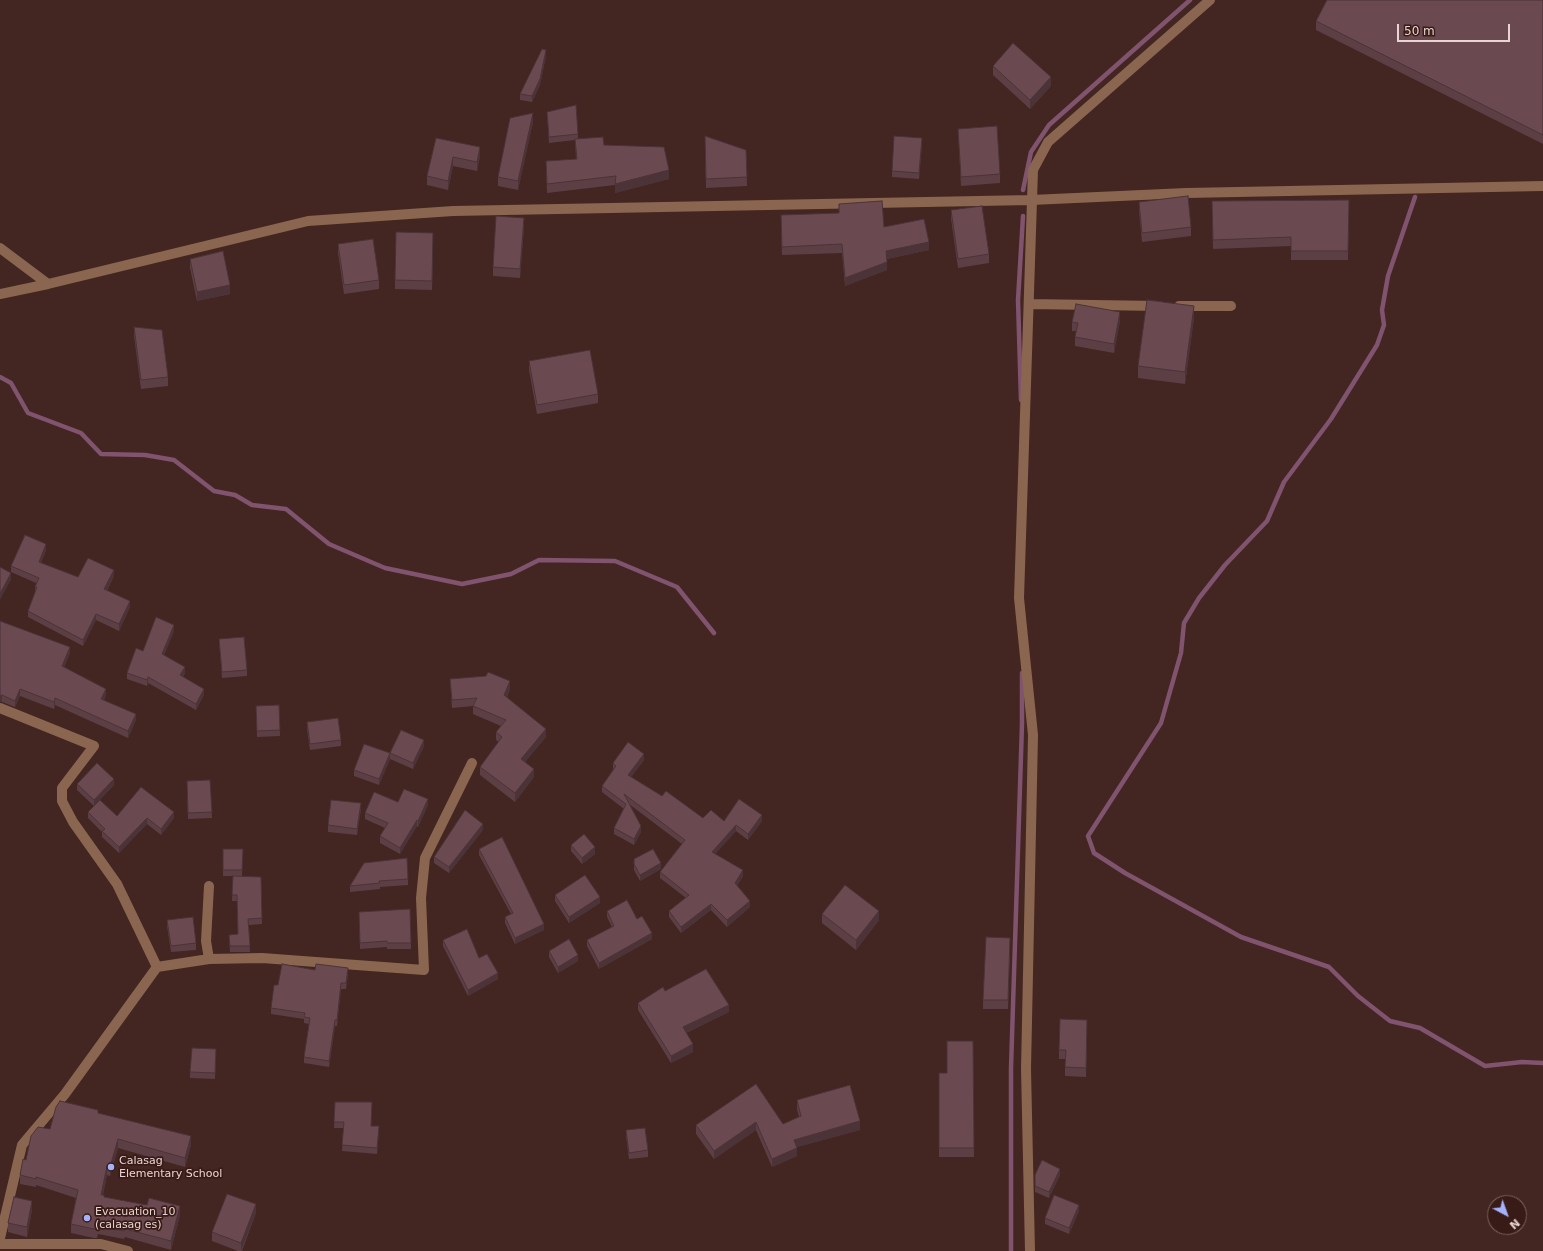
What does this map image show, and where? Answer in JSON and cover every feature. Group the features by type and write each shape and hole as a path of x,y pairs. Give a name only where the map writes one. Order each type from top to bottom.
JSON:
{"street":[{"path":"1030,1251 1026,1069 1032,735 1019,598 1033,170 1048,142 1210,0"},
{"path":"0,294 48,284 308,221 453,211 1031,200 1186,193 1543,186"},
{"path":"0,248 48,284"},
{"path":"1029,304 1231,306"},
{"path":"0,708 94,746 62,788 62,801 72,822 116,884 157,967"},
{"path":"0,1238 22,1145 65,1094 157,967 209,959 262,958 424,970 421,898 425,858 472,763"},
{"path":"209,886 206,941 209,959"},
{"path":"0,1244 101,1244 128,1251"}],"building":[{"path":"1327,0 1543,0 1543,135 1316,21"},
{"path":"1013,43 1051,77 1030,100 993,66"},
{"path":"542,49 546,50 540,79 532,96 520,94"},
{"path":"576,105 578,134 549,137 547,112"},
{"path":"533,113 518,181 498,177 510,118"},
{"path":"997,126 1000,174 961,177 958,129"},
{"path":"705,136 746,150 747,177 706,179"},
{"path":"894,136 922,138 919,173 892,171"},
{"path":"603,137 604,145 664,147 669,170 615,184 616,176 547,184 546,161 577,159 575,139"},
{"path":"436,138 480,147 477,162 453,157 448,181 427,176"},
{"path":"1188,196 1191,227 1142,233 1139,202"},
{"path":"1349,200 1348,251 1291,251 1291,237 1213,240 1212,201"},
{"path":"882,201 884,227 924,219 929,242 886,251 887,262 845,278 842,244 782,247 781,215 839,213 839,204"},
{"path":"982,206 989,254 958,259 951,210"},
{"path":"496,216 524,218 520,269 493,267"},
{"path":"396,232 433,233 432,281 395,280"},
{"path":"373,239 379,280 344,285 338,244"},
{"path":"223,251 230,285 197,292 190,259"},
{"path":"1147,300 1194,306 1185,372 1138,366"},
{"path":"1076,304 1120,312 1114,344 1075,337 1078,323 1072,322"},
{"path":"134,327 162,330 168,377 141,380"},
{"path":"590,350 598,394 537,405 529,361"},
{"path":"25,535 46,544 39,562 78,577 88,558 114,570 104,589 130,601 119,624 96,614 83,640 28,611 39,578 11,566"},
{"path":"0,567 11,573 0,594"},
{"path":"156,617 174,625 162,654 185,667 180,675 204,689 196,704 148,677 147,680 127,673 136,648 143,651"},
{"path":"0,621 70,647 62,666 106,689 101,699 136,714 128,731 55,698 54,702 20,689 15,701 2,695 0,696"},
{"path":"244,637 247,670 222,672 219,639"},
{"path":"488,672 510,681 504,695 546,729 521,759 534,769 515,793 480,767 502,737 496,732 506,720 473,706 477,698 452,700 450,679 486,676"},
{"path":"279,705 280,730 257,731 256,706"},
{"path":"338,718 341,740 310,744 307,722"},
{"path":"401,730 424,740 413,763 390,753"},
{"path":"628,742 644,754 628,775 662,796 666,791 703,818 711,810 724,821 739,799 762,815 748,834 736,825 712,852 743,870 735,883 750,901 727,920 711,904 681,927 669,911 689,895 660,872 685,840 624,794 641,826 634,839 614,828 626,804 602,786 616,766 613,763"},
{"path":"364,744 390,753 379,779 354,770"},
{"path":"97,763 114,779 94,800 77,784"},
{"path":"210,780 212,812 188,813 187,781"},
{"path":"141,787 174,812 161,829 147,818 119,847 102,831 105,829 88,812 100,800 117,816"},
{"path":"404,789 428,799 418,821 417,820 400,848 380,836 388,823 365,813 374,792 398,802"},
{"path":"331,800 361,803 357,829 328,825"},
{"path":"465,810 483,824 449,867 434,857"},
{"path":"584,834 595,847 582,858 571,845"},
{"path":"502,837 544,924 515,938 505,917 513,913 479,849"},
{"path":"223,849 243,849 242,870 223,870"},
{"path":"653,849 661,863 640,875 634,864 634,859"},
{"path":"407,858 408,879 379,881 380,883 350,886 364,863"},
{"path":"585,875 600,897 569,917 555,895"},
{"path":"233,876 261,877 262,918 248,919 250,946 230,946 229,935 238,934 237,895 232,895"},
{"path":"845,885 879,911 856,940 822,914"},
{"path":"627,900 637,919 642,916 652,933 599,963 587,940 614,926 607,911"},
{"path":"410,909 411,943 387,943 387,941 360,943 359,912"},
{"path":"193,917 196,943 171,946 167,920"},
{"path":"467,929 479,958 487,954 498,973 468,990 443,940"},
{"path":"986,937 1010,938 1008,1000 983,1000"},
{"path":"569,939 578,955 558,967 549,951"},
{"path":"282,964 315,970 316,964 348,968 346,983 341,983 337,1020 335,1020 329,1061 304,1057 310,1018 304,1017 305,1013 271,1008 274,985 278,985"},
{"path":"706,969 729,1005 683,1027 693,1044 671,1056 638,1003 663,987 665,991"},
{"path":"1060,1019 1087,1020 1086,1068 1065,1067 1066,1050 1059,1050"},
{"path":"947,1041 973,1041 974,1148 939,1148 939,1073 947,1073"},
{"path":"192,1048 216,1049 215,1073 190,1072"},
{"path":"756,1084 783,1124 801,1116 797,1100 850,1085 860,1121 794,1140 797,1148 772,1159 756,1122 714,1151 696,1125"},
{"path":"60,1101 98,1110 98,1113 191,1136 185,1158 118,1139 110,1167 107,1166 101,1195 104,1195 104,1197 147,1205 149,1198 180,1206 171,1241 125,1229 124,1231 98,1226 97,1229 94,1229 71,1224 78,1190 36,1177 36,1179 20,1175 23,1159 26,1160 31,1136 38,1127 50,1129 56,1107"},
{"path":"335,1102 372,1102 371,1126 379,1126 377,1148 342,1145 344,1122 334,1122"},
{"path":"645,1128 648,1150 629,1153 626,1130"},
{"path":"1042,1160 1060,1169 1049,1192 1035,1186 1035,1175"},
{"path":"227,1194 256,1204 241,1243 212,1232"},
{"path":"1054,1195 1079,1205 1069,1228 1045,1218"},
{"path":"14,1197 32,1201 27,1227 8,1223"}],"waterway":[{"path":"1023,190 1031,152 1049,125 1190,0"},
{"path":"1415,197 1388,276 1382,310 1384,325 1377,345 1331,419 1284,482 1267,521 1225,565 1199,598 1184,623 1181,653 1161,723 1088,836 1094,853 1125,873 1241,937 1329,967 1358,996 1390,1021 1420,1028 1485,1066 1522,1062 1543,1063"},
{"path":"1021,400 1018,300 1023,216"},
{"path":"0,377 11,383 28,413 81,433 101,454 145,455 174,460 214,491 235,495 252,505 286,509 329,544 385,568 462,584 511,574 539,560 615,561 677,587 714,633"},
{"path":"1011,1251 1011,1068 1022,724 1022,673"}],"place":[{"name":"Calasag Elementary School","path":"111,1167"},
{"name":"Evacuation_10 (calasag es)","path":"87,1218"}]}
